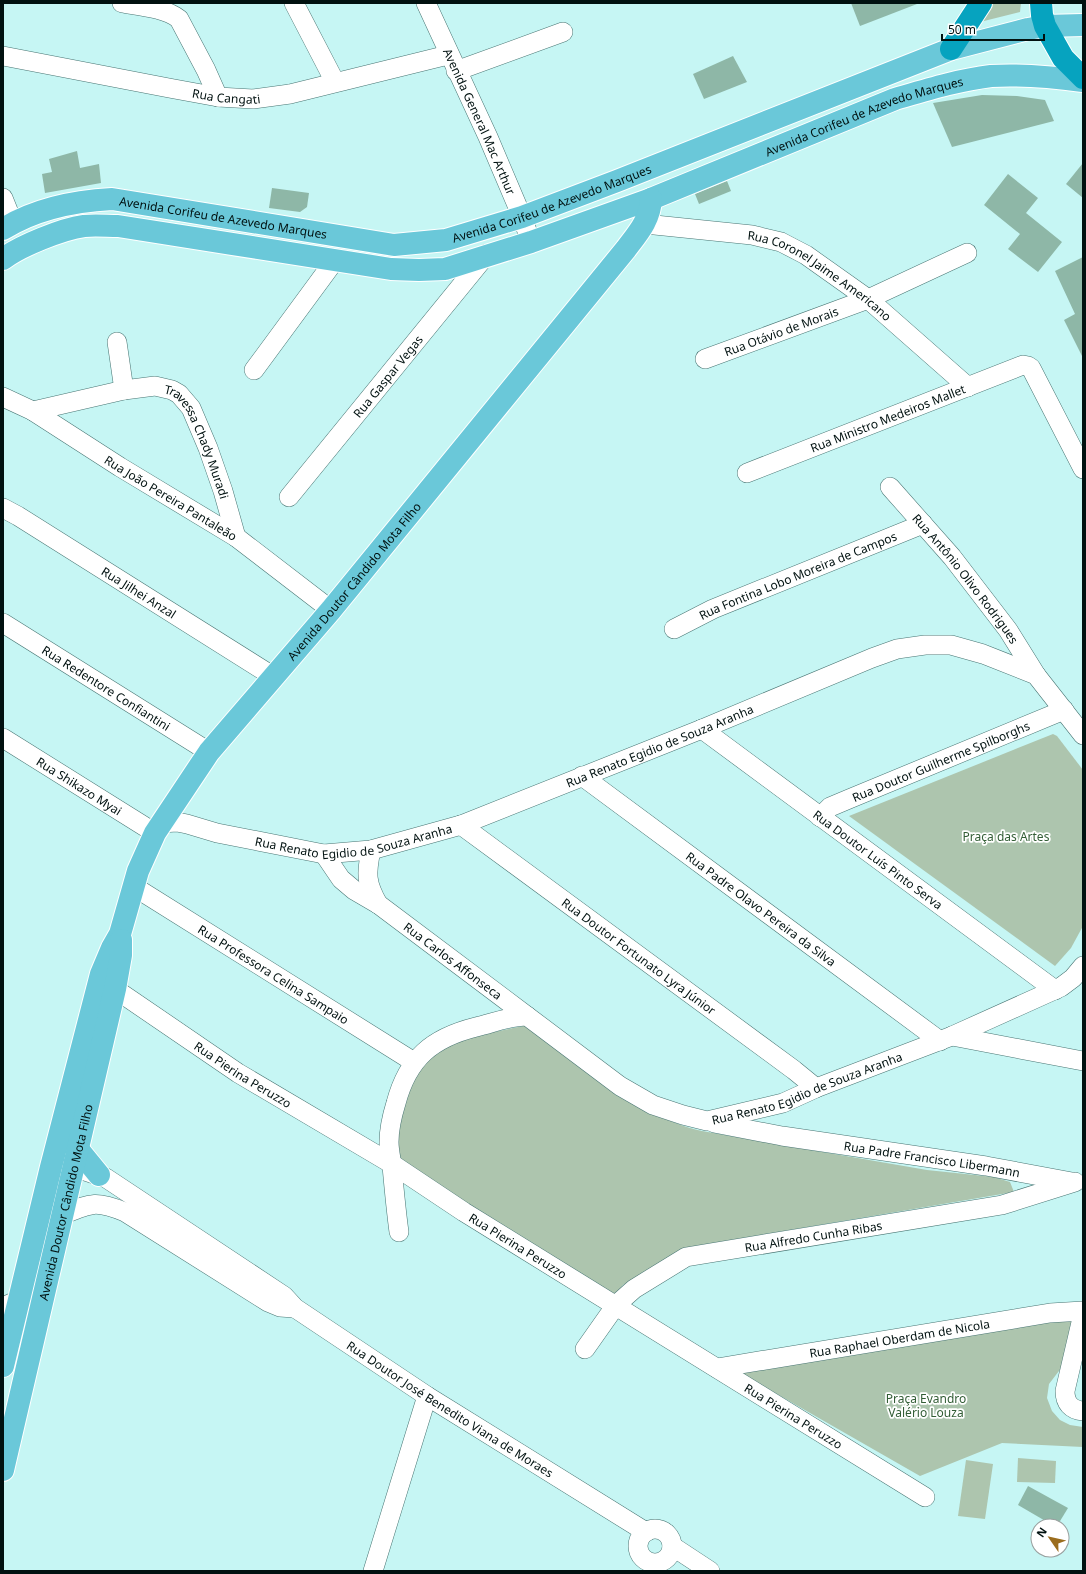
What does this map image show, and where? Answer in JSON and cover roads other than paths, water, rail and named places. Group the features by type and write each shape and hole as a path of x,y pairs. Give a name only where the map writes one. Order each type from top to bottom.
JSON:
{"highway":[{"path":"950,49 981,3"},
{"path":"1041,3 1045,26 1065,60 1083,78"}],"main road":[{"name":"Avenida Corifeu de Azevedo Marques","path":"8,226 56,207 86,200 112,199 394,245 446,240 522,217 638,173 950,49 1023,30 1045,26 1083,25"},
{"name":"Avenida Corifeu de Azevedo Marques","path":"3,259 56,233 83,226 118,226 391,269 445,269 487,254 530,242 651,199 895,99 924,90 991,76 1047,76 1083,81"},
{"path":"626,249 626,220 638,173"},
{"name":"Avenida Doutor Cândido Mota Filho","path":"3,1366 10,1304 36,1227 101,974 109,954 120,934 138,871 158,828 209,752 331,610 626,249 645,224 651,206 651,199"},
{"name":"Avenida Doutor Cândido Mota Filho","path":"3,1470 115,989 121,955 120,934"},
{"path":"77,1148 102,1176"},
{"path":"51,1167 72,1169"},
{"path":"36,1227 60,1223"}],"street":[{"path":"122,3 168,12 179,19 218,96"},
{"path":"294,3 335,82"},
{"name":"Avenida General Mac Arthur","path":"426,3 452,63 488,137 522,217 530,242"},
{"name":"Rua Cangati","path":"3,56 169,88 218,96 253,99 290,94 335,82 452,63 563,32"},
{"path":"3,198 8,226"},
{"name":"Rua Coronel Jaime Americano","path":"645,224 752,235 781,242 806,255 868,300 968,387"},
{"name":"Rua Otávio de Morais","path":"705,359 868,300 967,252"},
{"name":"Rua Gaspar Vegas","path":"289,497 487,254"},
{"path":"254,370 335,260"},
{"path":"117,342 124,390"},
{"name":"Rua Ministro Medeiros Mallet","path":"747,473 1023,365 1028,366 1033,372 1083,469"},
{"name":"Travessa Chady Muradi","path":"33,411 124,390 155,386 163,387 179,394 191,408 199,428 223,491 236,537"},
{"name":"Rua João Pereira Pantaleão","path":"3,397 33,411 120,467 236,537 331,610"},
{"name":"Rua Antônio Olivo Rodrigues","path":"890,487 952,557 1008,630 1036,675"},
{"name":"Rua Jilhei Anzal","path":"3,508 274,677"},
{"name":"Rua Fontina Lobo Moreira de Campos","path":"674,629 713,609 923,524"},
{"name":"Rua Redentore Confiantini","path":"3,623 209,752"},
{"name":"Rua Renato Egidio de Souza Aranha","path":"158,828 182,823 203,830 324,854 371,850 461,825 702,729 896,649 924,645 951,645 983,654 1036,675 1083,735"},
{"name":"Rua Doutor Guilherme Spilborghs","path":"820,817 830,807 1064,710"},
{"name":"Rua Doutor Luís Pinto Serva","path":"702,729 1055,990"},
{"name":"Rua Shikazo Myai","path":"3,738 158,828"},
{"name":"Rua Padre Olavo Pereira da Silva","path":"582,776 946,1038"},
{"path":"180,795 184,806 203,830"},
{"name":"Rua Doutor Fortunato Lyra Júnior","path":"461,825 788,1065 816,1088"},
{"name":"Rua Carlos Affonseca","path":"371,850 367,876 370,891 378,904"},
{"name":"Rua Carlos Affonseca","path":"324,854 341,879 354,890 378,904 527,1016"},
{"name":"Rua Professora Celina Sampaio","path":"134,886 414,1062"},
{"name":"Rua Renato Egidio de Souza Aranha","path":"527,1016 620,1086 646,1102 653,1106 683,1116 706,1121 775,1106 816,1088 946,1038 1061,987 1073,978 1083,966"},
{"name":"Rua Pierina Peruzzo","path":"115,989 238,1073 392,1164 464,1212 925,1497"},
{"path":"399,1232 389,1143 392,1116 405,1077 414,1062 427,1048 441,1039 460,1031 527,1016"},
{"path":"946,1038 1083,1061"},
{"path":"773,1134 764,1118 775,1106"},
{"name":"Rua Padre Francisco Libermann","path":"706,1121 773,1134 978,1165 1079,1183"},
{"name":"Rua Doutor José Benedito Viana de Moraes","path":"72,1169 82,1170 102,1176 146,1216 268,1302 280,1306 295,1308 427,1396 606,1507 651,1556 706,1569"},
{"path":"60,1223 87,1204 99,1203 102,1176"},
{"name":"Rua Alfredo Cunha Ribas","path":"585,1349 616,1305 634,1288 686,1257 1002,1204 1079,1183"},
{"name":"Rua Doutor José Benedito Viana de Moraes","path":"99,1203 124,1212 146,1216"},
{"name":"Rua Raphael Oberdam de Nicola","path":"717,1368 1050,1313 1083,1311"},
{"path":"1083,1314 1065,1392 1067,1403 1073,1408 1083,1410"},
{"path":"373,1571 427,1396"}],"park label":[{"name":"Praça das Artes","path":"1006,836"},
{"name":"Praça Evandro Valério Louza","path":"926,1405"}]}
